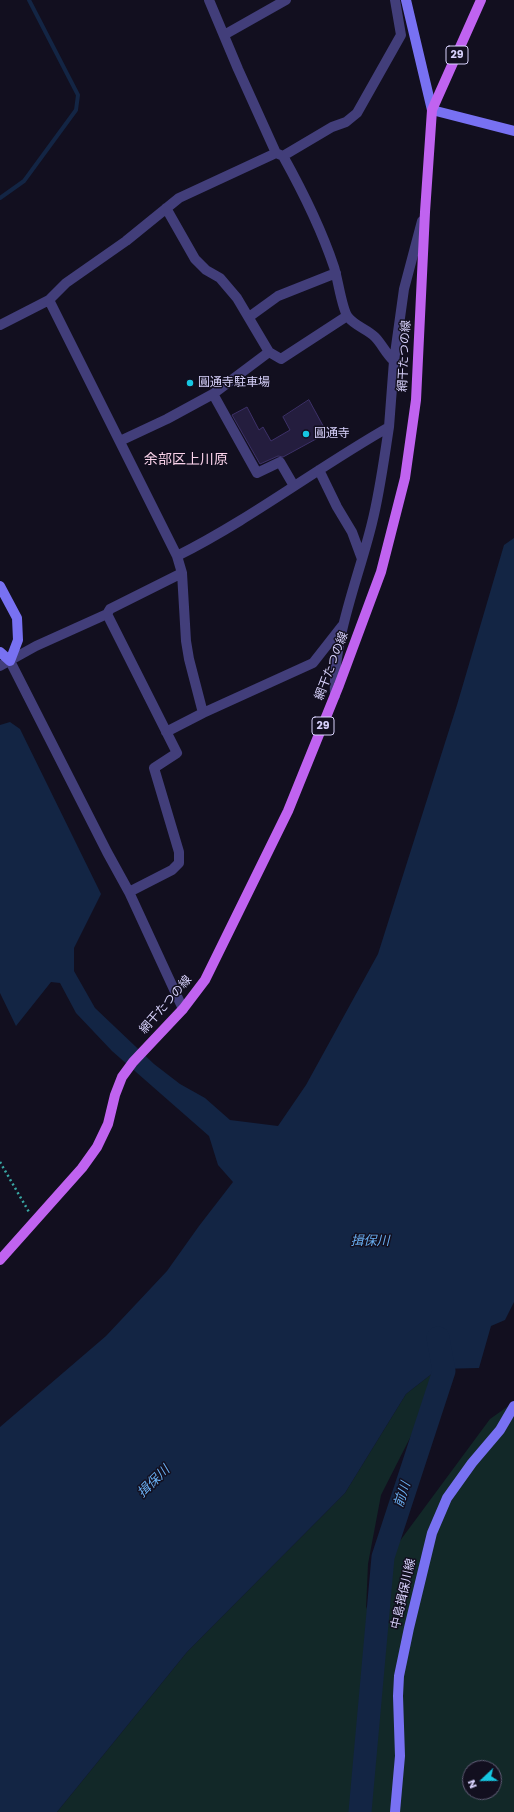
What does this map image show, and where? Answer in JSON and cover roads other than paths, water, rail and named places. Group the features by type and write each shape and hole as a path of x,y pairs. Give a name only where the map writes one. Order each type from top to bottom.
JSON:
{"main road":[{"path":"406,0 432,110 514,131"},
{"name":"網干たつの線","path":"0,1260 82,1168 97,1147 108,1124 115,1094 122,1077 133,1062 183,1008 205,980 250,892 288,811 335,696 381,572 405,478 416,400 425,212 432,110 481,0"},
{"path":"0,586 17,618 18,640 10,661 0,652"},
{"name":"中島揖保川線","path":"394,1812 400,1756 398,1696 399,1676 432,1533 447,1498 472,1463 500,1430 514,1406"}],"street":[{"path":"209,0 257,114 311,208 336,273 347,316 354,324 365,329 376,338 387,355 394,361"},
{"path":"224,35 286,0"},
{"path":"0,325 49,300 66,283 126,241 179,198 280,154 332,127 346,122 357,113 401,35 395,0"},
{"path":"166,208 195,259 206,270 220,278 237,298 269,352 281,359 347,316"},
{"path":"335,696 334,678 344,623 379,492 389,427 394,361 404,289 425,212"},
{"path":"249,317 278,296 336,273"},
{"path":"49,300 177,556 182,573 186,641 189,659 203,713"},
{"path":"120,441 167,419 213,394 269,352"},
{"path":"213,394 257,473 280,462 294,486"},
{"path":"177,556 204,542 389,427"},
{"path":"319,470 337,508 352,532 362,559"},
{"path":"0,666 36,646 107,614 110,609 182,573"},
{"path":"107,614 177,753 154,768 179,852 179,863 172,870 128,892"},
{"path":"166,732 203,713 313,663 344,623"},
{"path":"10,661 128,892 183,1008"}],"water":[{"name":"揖保川","path":"514,538 514,1302 505,1320 491,1326 479,1368 438,1369 406,1394 345,1493 187,1652 57,1812 0,1812 0,1427 106,1336 167,1271 233,1182 218,1165 209,1136 112,1051 76,1013 60,983 51,982 16,1026 0,993 0,725 10,722 20,729 101,894 74,948 74,971 95,1008 154,1064 180,1084 205,1098 230,1120 278,1126 306,1085 378,954 457,705 504,545"}],"waterway":[{"path":"0,198 24,181 76,110 78,95 29,0"},
{"name":"前川","path":"360,1812 383,1557 444,1371 438,1338"}],"place":[{"name":"圓通寺駐車場","path":"190,383"},
{"name":"圓通寺","path":"306,434"}],"district":[{"name":"余部区上川原","path":"186,460"}]}
